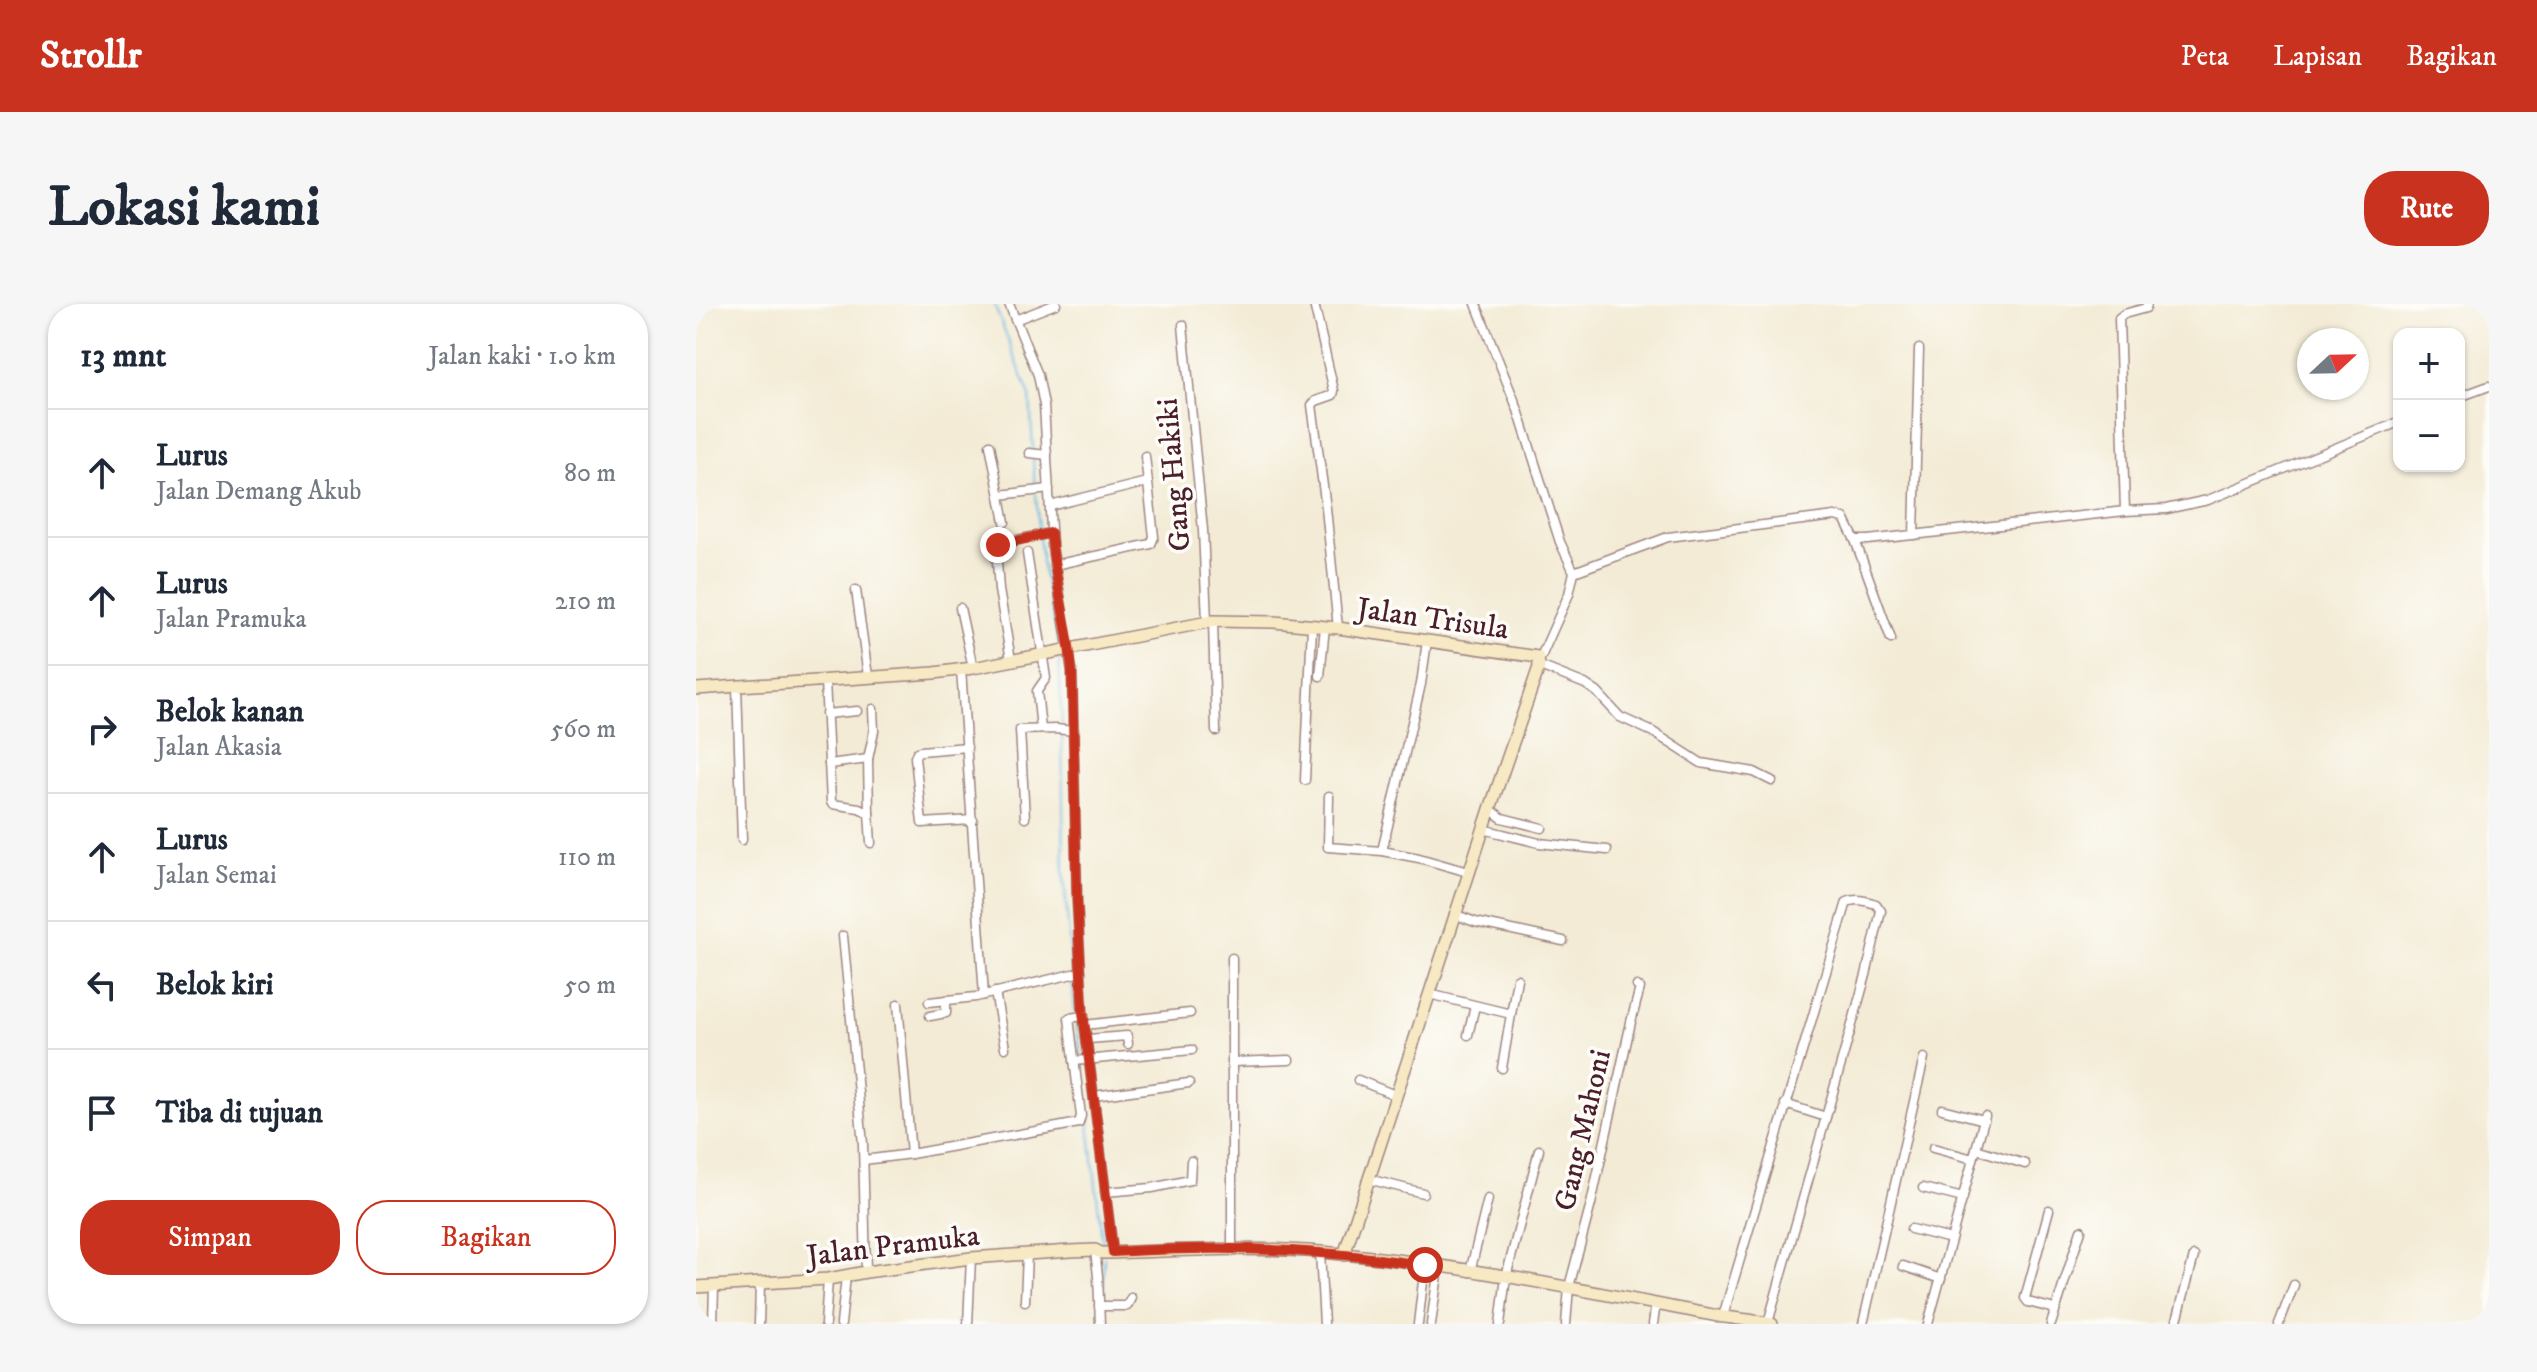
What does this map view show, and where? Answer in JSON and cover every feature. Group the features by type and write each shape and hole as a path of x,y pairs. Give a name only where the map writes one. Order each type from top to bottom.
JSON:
{"street":[{"path":"1009,304 1041,387 1038,454 1050,506 1049,533 1073,731 1080,1018 1088,1039 1105,1192 1104,1306 1100,1324"},
{"path":"1015,320 1056,304"},
{"path":"1314,304 1334,391 1333,395 1312,405 1326,508 1331,628 1320,676"},
{"path":"1476,304 1518,410 1560,542 1574,572 1569,594 1540,662 1585,684 1597,692 1620,717 1653,732 1701,763 1754,772 1772,781"},
{"path":"2125,511 2119,318 2146,308 2147,304"},
{"name":"Gang Hakiki","path":"1183,325 1217,685 1216,731"},
{"path":"1914,535 1919,349"},
{"path":"2465,395 2489,386"},
{"path":"1861,540 2166,509 2208,500 2393,424"},
{"path":"990,445 1005,522"},
{"path":"1054,565 1151,544 1154,537 1145,456"},
{"path":"1050,506 1147,482"},
{"path":"1000,495 1045,490"},
{"path":"1574,572 1668,537 1835,516 1844,518 1861,540 1891,639"},
{"path":"1011,660 999,590 996,547 1001,543 1049,533"},
{"path":"1027,553 1046,678 1037,691 1041,729"},
{"path":"856,590 868,676"},
{"path":"960,608 967,669 967,747 984,995"},
{"name":"Jalan Trisula","path":"696,689 967,669 1210,621 1331,628 1536,656 1540,662 1454,914 1344,1255"},
{"path":"1305,780 1312,626"},
{"path":"1382,851 1421,684 1427,641"},
{"path":"825,681 832,804 859,808 869,813"},
{"path":"737,686 742,840"},
{"path":"871,843 868,759 874,731 873,709"},
{"path":"826,714 857,711"},
{"path":"1025,818 1020,730 1073,731"},
{"path":"967,747 921,751 915,757 923,824 973,820"},
{"path":"829,764 868,759"},
{"path":"1329,796 1328,847 1382,851 1468,872"},
{"path":"1490,809 1502,818 1542,828"},
{"path":"1483,829 1539,843 1607,850"},
{"path":"1723,1316 1847,902 1856,899 1876,904 1881,911 1770,1324"},
{"path":"1454,914 1475,922 1563,941"},
{"path":"843,936 864,1160 866,1272"},
{"path":"1232,958 1232,1249"},
{"path":"929,1002 984,995 1077,973"},
{"path":"1502,1068 1517,979"},
{"name":"Gang Mahoni","path":"1566,1324 1569,1287 1591,1204 1631,1022 1641,993 1637,986"},
{"path":"995,992 1005,1048"},
{"path":"1429,994 1511,1014"},
{"path":"930,1016 945,1014 946,1000"},
{"path":"898,1004 911,1154"},
{"path":"1468,1035 1475,1006"},
{"path":"864,1160 1079,1123 1081,1116 1069,1027 1080,1018 1190,1013"},
{"path":"1088,1039 1127,1036 1128,1044"},
{"path":"1074,1061 1192,1050"},
{"path":"1863,1324 1924,1058"},
{"path":"1233,1062 1289,1060"},
{"path":"1358,1080 1395,1095"},
{"path":"1094,1096 1189,1083"},
{"path":"1785,1104 1826,1117"},
{"path":"1928,1324 1984,1118 1942,1109"},
{"path":"1933,1148 1973,1159"},
{"path":"1976,1149 2025,1164"},
{"path":"1500,1324 1506,1277 1539,1150"},
{"path":"1105,1192 1152,1188 1190,1180 1191,1161"},
{"path":"1368,1179 1423,1193"},
{"path":"1923,1188 1963,1198"},
{"path":"1470,1272 1488,1199"},
{"path":"2049,1210 2025,1298 2028,1302 2055,1309"},
{"path":"1911,1229 1951,1239"},
{"path":"2051,1324 2081,1230"},
{"name":"Jalan Pramuka","path":"696,1287 828,1279 971,1258 1027,1254 1173,1249 1320,1252 1569,1287 1770,1324"},
{"path":"1320,1252 1324,1324"},
{"path":"1025,1301 1027,1254"},
{"path":"2176,1324 2194,1256"},
{"path":"968,1324 971,1258"},
{"path":"1418,1324 1425,1265"},
{"path":"1903,1266 1941,1279"},
{"path":"1431,1324 1439,1267"},
{"path":"841,1324 846,1276"},
{"path":"825,1324 828,1279"},
{"path":"759,1324 760,1283"},
{"path":"2279,1324 2294,1285"},
{"path":"713,1324 714,1286"},
{"path":"1104,1306 1127,1306 1131,1298"},
{"path":"1653,1324 1664,1305"}],"waterway":[{"path":"994,304 1030,396 1033,451"},
{"path":"1033,458 1035,487"},
{"path":"1036,494 1039,531"},
{"path":"1039,537 1059,645"},
{"path":"1059,655 1062,725"},
{"path":"1062,731 1064,878 1072,973"},
{"path":"1072,979 1075,1013"},
{"path":"1076,1019 1081,1056"},
{"path":"1082,1063 1103,1247"},
{"path":"1104,1257 1104,1303"},
{"path":"1104,1309 1104,1324"}],"route":[{"path":"998,545 1051,533 1070,648 1083,1012 1113,1252 1232,1249 1320,1252 1425,1265"}]}
